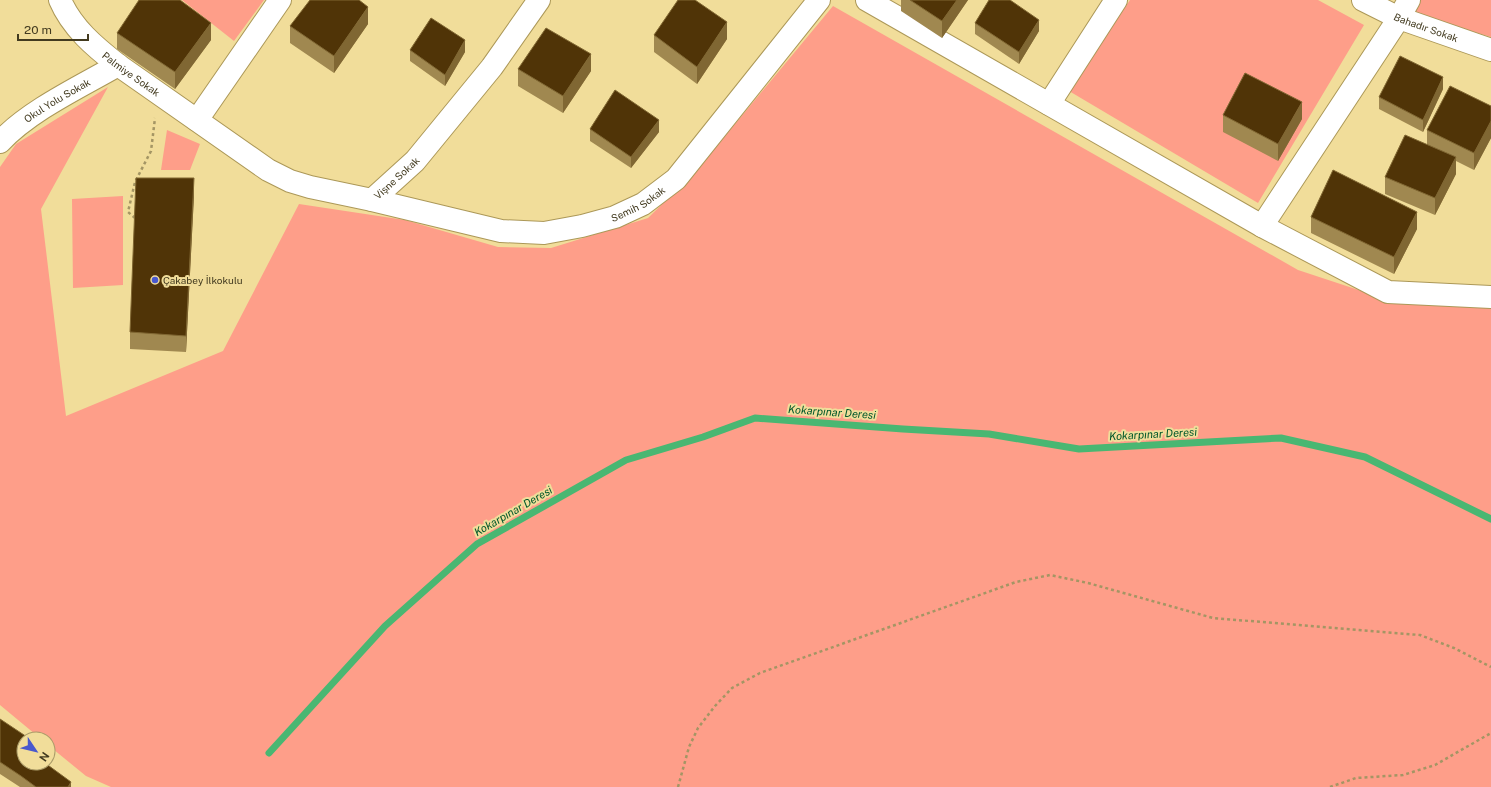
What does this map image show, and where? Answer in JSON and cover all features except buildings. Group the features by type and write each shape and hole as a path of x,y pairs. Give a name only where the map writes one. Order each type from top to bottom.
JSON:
{"street":[{"name":"Palmiye Sokak","path":"60,0 65,11 80,31 98,49 118,65 197,120"},
{"path":"197,120 280,0"},
{"name":"Vişne Sokak","path":"197,120 268,170 290,181 310,187 372,200 415,161 492,67 539,0"},
{"name":"Semih Sokak","path":"372,200 501,231 544,233 615,218 643,204 676,179 819,0"},
{"path":"867,0 1262,226 1388,292 1491,297"},
{"path":"1049,104 1116,0"},
{"name":"Bahadır Sokak","path":"1363,0 1404,9 1491,50"},
{"path":"1262,226 1404,9"},
{"name":"Okul Yolu Sokak","path":"0,142 33,114 118,65"}],"path":[{"path":"135,218 128,212 135,182 151,151 155,116 166,98"},
{"path":"678,787 689,747 698,728 715,706 732,688 760,673 1016,582 1050,575 1088,583 1213,618 1420,635 1454,648 1491,667"},
{"path":"1330,787 1356,778 1403,775 1435,765 1491,733"}],"shaded area":[{"path":"182,0 264,0 234,41"},
{"path":"1130,0 1318,0 1364,25 1258,203 1069,91"},
{"path":"1419,0 1491,0 1491,37 1412,13"},
{"path":"833,6 1298,270 1401,304 1491,308 1491,787 111,787 86,776 56,752 56,731 31,731 0,705 0,167 16,144 108,87 41,209 66,416 223,351 299,204 405,220 498,247 551,248 648,218 696,171"},
{"path":"167,130 200,144 190,170 161,170"},
{"path":"123,196 123,285 73,288 72,199"}],"waterway":[{"name":"Kokarpınar Deresi","path":"269,753 385,626 477,544 626,460 703,437 755,418 989,434 1079,449 1281,438 1365,457 1491,519"}],"place":[{"name":"Çakabey İlkokulu","path":"155,280"}]}
